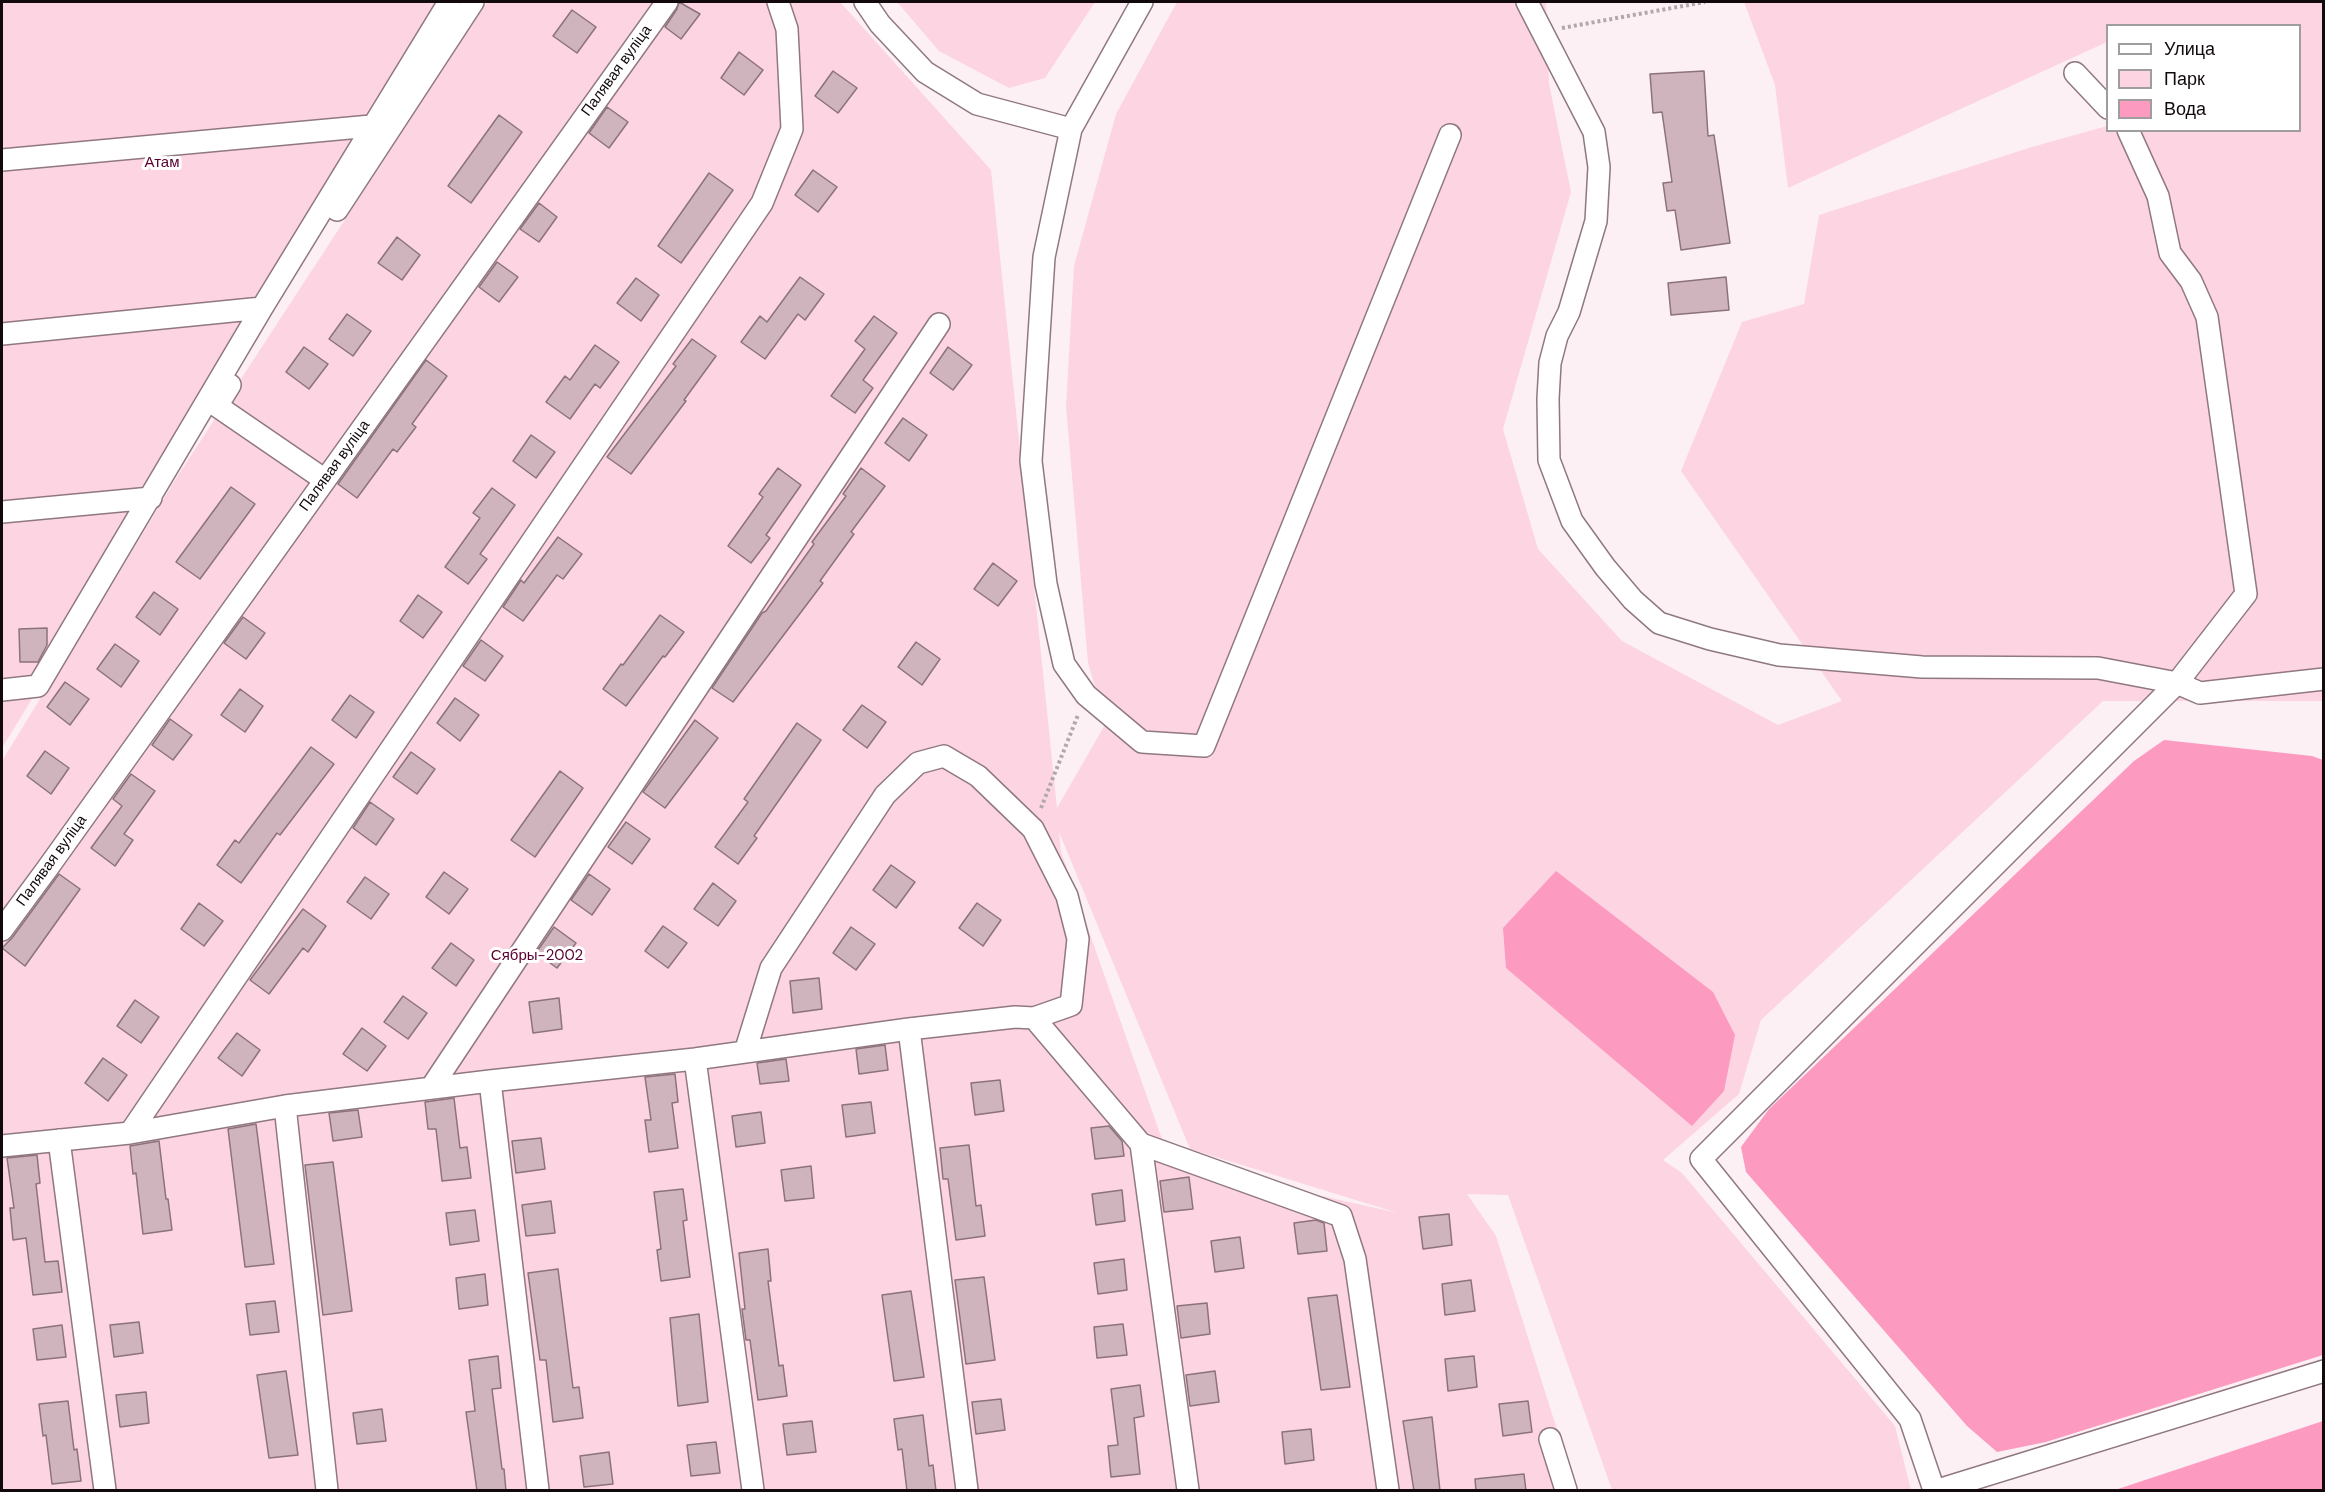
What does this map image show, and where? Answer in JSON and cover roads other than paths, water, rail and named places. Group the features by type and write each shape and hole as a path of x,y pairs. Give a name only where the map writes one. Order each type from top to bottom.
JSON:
{"street":[{"path":"2,690 38,686 371,126 449,2"},
{"path":"325,480 217,406 328,224 473,2"},
{"name":"Палявая вуліца","path":"2,930 667,2"},
{"path":"130,1133 762,203 792,129 787,28 778,2"},
{"path":"865,2 880,24 925,72 976,104 1071,129"},
{"path":"1142,2 1071,129 1044,257 1031,461 1046,584 1064,664 1086,695 1142,742 1204,746 1450,135"},
{"path":"1527,2 1594,132 1599,167 1596,221 1569,312 1557,336 1550,363 1549,460 1572,521 1605,567 1633,600 1659,622 1710,639 1779,655 1922,668 2098,668 2177,683 2200,693 2324,679"},
{"path":"2076,73 2106,106"},
{"path":"2,160 371,126"},
{"path":"2129,132 2158,196 2170,253 2191,281 2207,317 2246,594 2177,683 1701,1159 1910,1419 1936,1491 2324,1371"},
{"path":"2,334 262,308"},
{"path":"431,1088 939,324"},
{"path":"2,513 151,498"},
{"path":"2,1146 130,1133 285,1106 695,1059 745,1052 909,1029 1015,1017 1034,1018 1071,1005 1078,939 1066,896 1033,829 978,776 944,756 918,764 885,795 771,968 745,1052"},
{"path":"1034,1018 1141,1144 1341,1216 1355,1259 1388,1491"},
{"path":"909,1029 968,1491"},
{"path":"695,1059 753,1491"},
{"path":"490,1081 538,1491"},
{"path":"285,1106 327,1491"},
{"path":"59,1140 105,1491"},
{"path":"1141,1144 1188,1491"},
{"path":"1550,1439 1566,1491"}],"water":[{"path":"2164,740 2312,756 2323,760 2323,1355 2046,1442 1997,1452 1967,1426 1746,1172 1741,1147 1769,1109 2134,761"},
{"path":"1556,871 1713,992 1735,1035 1724,1091 1692,1126 1506,968 1503,928"},
{"path":"2323,1421 2323,1490 2115,1490"}],"park label":[{"name":"Атам","path":"162,163"},
{"name":"Сябры-2002","path":"537,956"}]}
